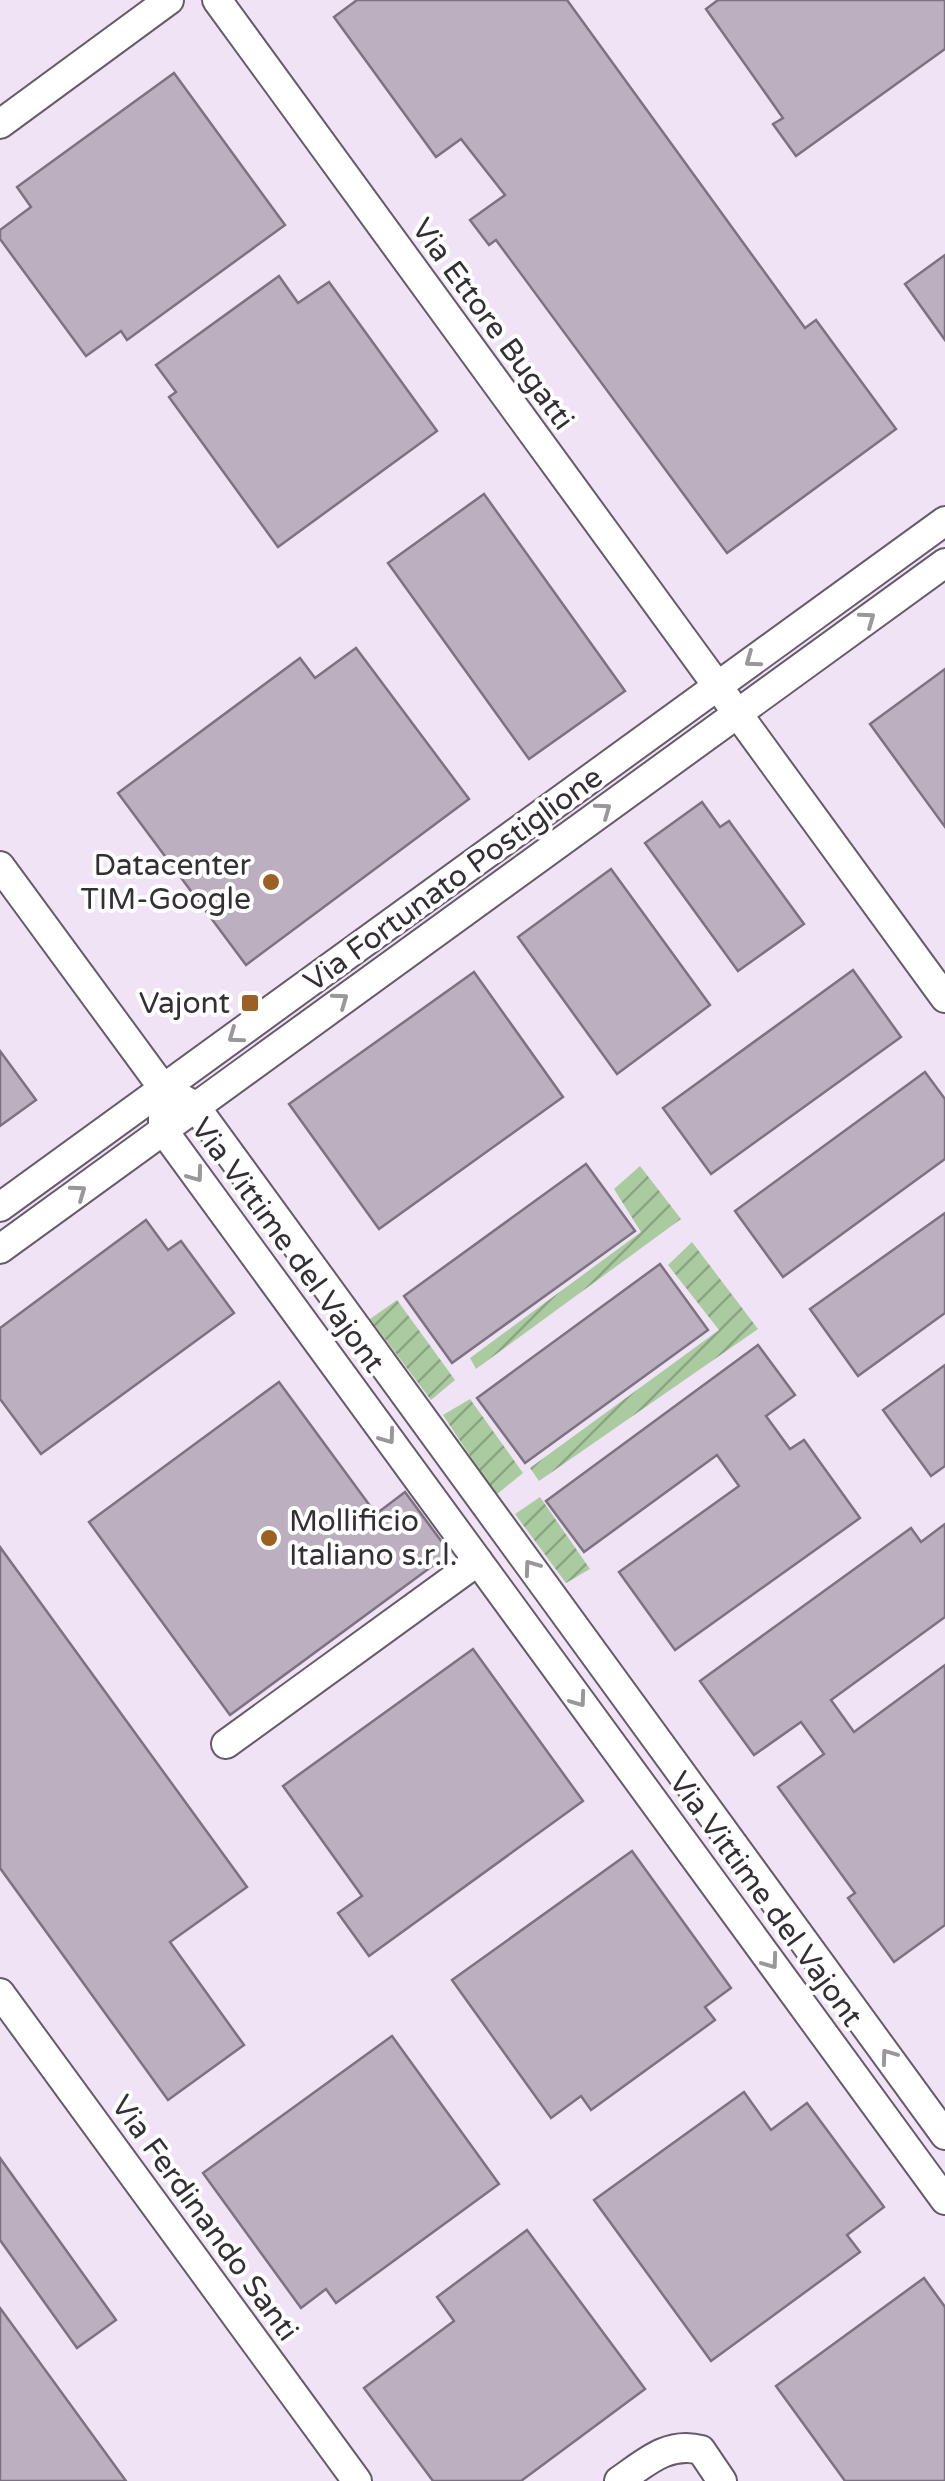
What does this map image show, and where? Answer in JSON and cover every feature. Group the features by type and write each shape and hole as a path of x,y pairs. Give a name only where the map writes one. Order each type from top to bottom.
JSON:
{"street":[{"path":"0,124 168,0"},
{"name":"Via Ettore Bugatti","path":"217,0 945,998"},
{"name":"Via Fortunato Postiglione","path":"0,1207 945,521"},
{"name":"Via Fortunato Postiglione","path":"0,1249 945,563"},
{"path":"0,866 163,1088"},
{"path":"420,901 441,928"},
{"name":"Via Vittime del Vajont","path":"941,2185 804,2007 163,1130 163,1088 195,1106 945,2135"},
{"path":"354,1391 386,1368"},
{"path":"226,1744 478,1560"},
{"path":"804,2007 835,1984"},
{"name":"Via Ferdinando Santi","path":"0,1993 357,2481"},
{"path":"619,2481 664,2451 686,2446 701,2450 722,2481"}],"green space":[{"path":"640,1166 681,1219 476,1369 470,1358 641,1232 614,1189"},
{"path":"692,1242 758,1329 539,1481 530,1468 719,1330 668,1265"},
{"path":"397,1300 455,1380 431,1400 370,1319"},
{"path":"470,1399 523,1473 496,1495 443,1415"},
{"path":"540,1497 590,1569 566,1583 515,1514"}],"building":[{"path":"357,0 567,0 805,328 816,320 896,429 727,553 496,240 489,245 470,220 505,195 461,139 436,157 334,17"},
{"path":"718,0 945,0 945,49 796,156 773,124 783,118 706,9"},
{"path":"174,73 285,225 127,340 121,331 86,356 0,239 0,230 31,207 17,187"},
{"path":"945,255 945,340 905,284"},
{"path":"279,276 298,303 329,282 437,431 278,547 169,397 176,392 156,365"},
{"path":"484,494 625,691 529,759 388,563"},
{"name":"Datacenter TIM-Google","path":"356,648 469,799 246,965 118,793 300,658 315,678"},
{"path":"945,669 945,827 870,724"},
{"path":"702,802 720,827 729,821 804,924 738,971 645,843"},
{"path":"611,869 710,1005 617,1074 518,937"},
{"path":"853,970 901,1037 711,1174 663,1108"},
{"path":"474,972 563,1097 379,1229 289,1104"},
{"path":"0,1051 36,1100 0,1126"},
{"path":"925,1072 945,1099 945,1159 783,1277 735,1211"},
{"path":"586,1164 635,1231 452,1363 404,1296"},
{"path":"945,1213 945,1313 858,1376 810,1309"},
{"path":"146,1220 168,1250 181,1241 234,1313 41,1454 0,1399 0,1328"},
{"path":"660,1264 708,1330 525,1463 477,1398"},
{"path":"758,1345 795,1395 766,1416 790,1449 804,1440 860,1518 675,1650 619,1572 739,1486 717,1455 584,1552 546,1501"},
{"path":"945,1365 945,1466 931,1476 883,1410"},
{"name":"Mollificio Italiano s.r.l.","path":"279,1382 376,1514 405,1492 450,1553 230,1715 89,1522"},
{"path":"945,1524 945,1617 831,1700 854,1732 945,1665 945,1925 894,1962 848,1898 855,1893 778,1787 824,1754 801,1722 754,1755 700,1681 911,1528 921,1542"},
{"path":"0,1547 247,1887 170,1942 244,2045 168,2100 0,1868"},
{"path":"473,1649 583,1801 369,1956 338,1913 362,1896 283,1786"},
{"path":"632,1851 731,1988 705,2007 715,2020 591,2110 581,2096 551,2118 452,1980"},
{"path":"392,2036 499,2184 336,2303 326,2289 301,2308 203,2173"},
{"path":"744,2092 771,2130 807,2103 884,2207 847,2235 860,2252 711,2361 594,2200"},
{"path":"0,2158 116,2320 77,2348 0,2240"},
{"path":"527,2230 645,2389 521,2481 433,2481 364,2388 454,2321 437,2297"},
{"path":"924,2278 945,2307 945,2481 845,2481 776,2386"},
{"path":"0,2308 126,2481 0,2481"}],"place":[{"name":"Datacenter TIM-Google","path":"271,882"},
{"name":"Vajont","path":"250,1003"},
{"name":"Mollificio Italiano s.r.l.","path":"269,1538"}]}
